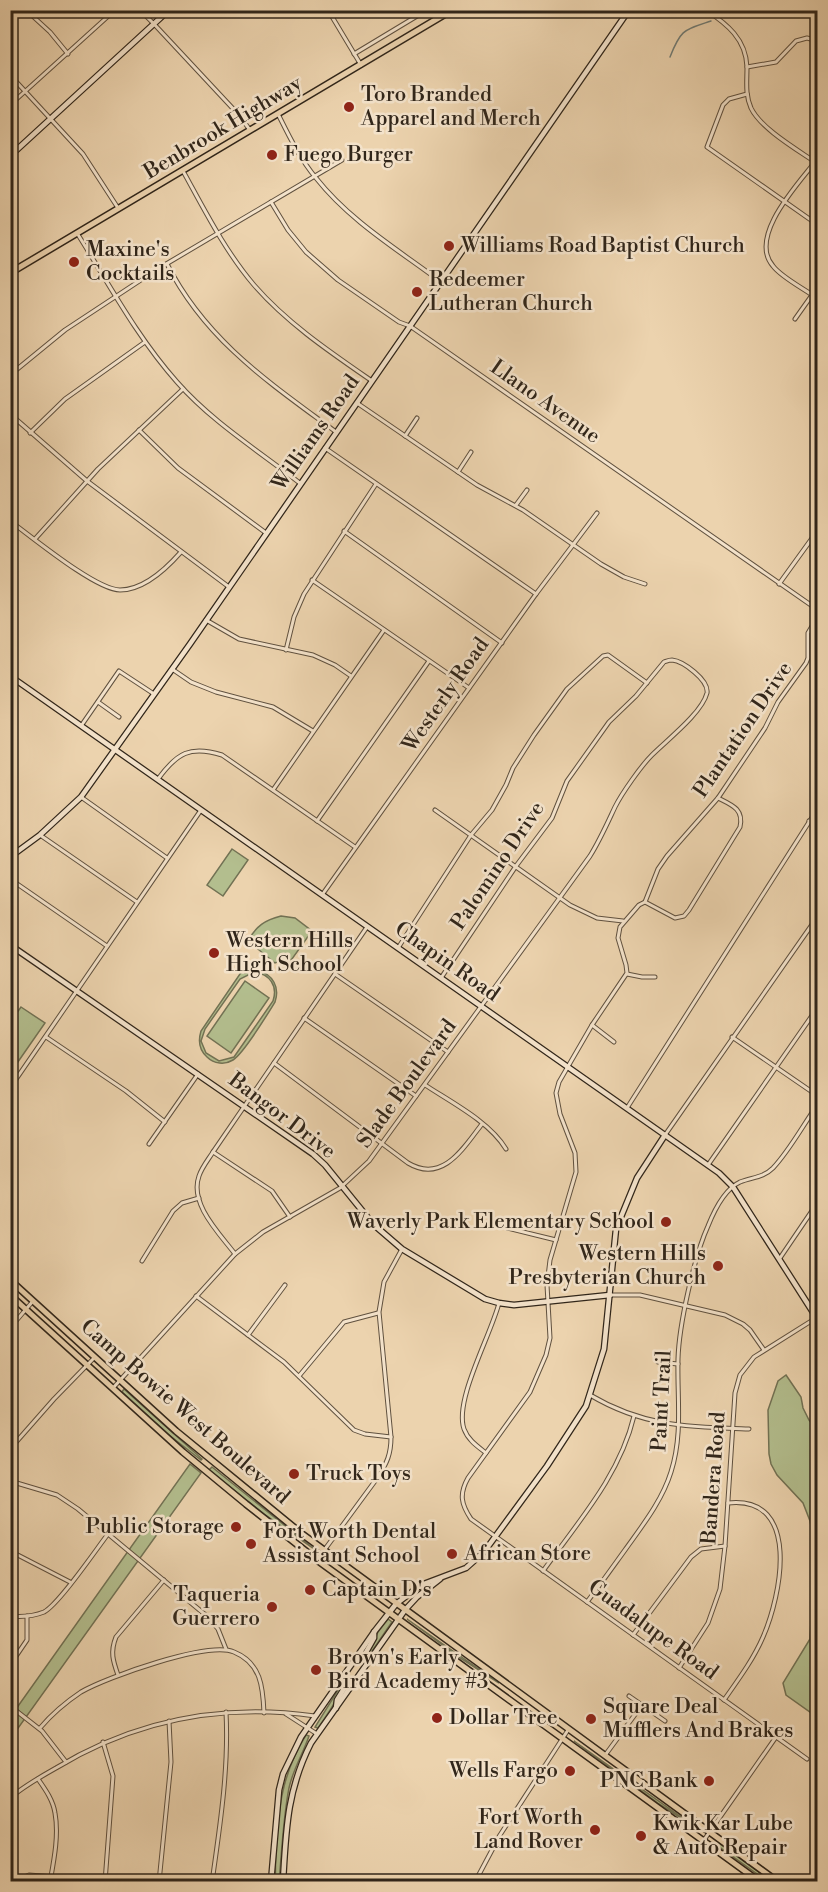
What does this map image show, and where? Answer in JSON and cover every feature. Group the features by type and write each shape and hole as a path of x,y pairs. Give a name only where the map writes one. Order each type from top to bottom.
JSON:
{"main road":[{"name":"Benbrook Highway","path":"10,273 452,10"},
{"name":"Camp Bowie West Boulevard","path":"10,1280 212,1462 324,1551 778,1881"},
{"name":"Camp Bowie West Boulevard","path":"10,1295 183,1452 317,1560 760,1881"},
{"path":"183,1452 204,1465 212,1462"},
{"path":"500,1692 506,1684"}],"street":[{"path":"26,10 46,28 68,54"},
{"path":"10,105 115,10"},
{"path":"140,10 251,130"},
{"path":"10,156 169,10"},
{"path":"328,10 361,65"},
{"path":"354,54 427,10"},
{"name":"Williams Road","path":"10,857 40,836 81,797 629,10"},
{"path":"706,10 733,30 744,52 747,67 747,94 752,109 765,126 816,163 784,202 766,241 767,257 774,267 818,299"},
{"path":"747,67 776,62 796,41 807,38 818,40"},
{"path":"10,75 90,163 119,209"},
{"path":"747,94 729,99 723,105 707,147 818,225"},
{"path":"278,114 314,177 345,211 441,282"},
{"path":"10,375 52,339 116,297 342,160"},
{"path":"183,171 219,235 254,284 313,339 372,381"},
{"name":"Llano Avenue","path":"271,202 293,237 321,266 357,293 399,322 410,326 818,610"},
{"path":"78,233 145,342 184,389 212,416 301,484"},
{"path":"167,264 188,298 230,350 336,432"},
{"path":"795,319 812,295"},
{"path":"30,433 65,399 145,342"},
{"path":"35,539 87,481 184,389"},
{"path":"357,403 477,485 516,506 601,564 624,577 645,584"},
{"path":"10,414 87,481 229,587"},
{"path":"405,436 417,418"},
{"path":"139,430 178,468 266,533"},
{"path":"325,448 536,594"},
{"path":"459,472 471,452"},
{"path":"286,650 294,617 312,580 376,484"},
{"path":"516,506 527,490"},
{"name":"Westerly Road","path":"322,895 536,594 597,513"},
{"path":"10,521 94,581 114,590 139,586 158,574 181,552"},
{"path":"779,584 818,530"},
{"path":"344,531 502,643"},
{"path":"312,580 469,688"},
{"name":"Plantation Drive","path":"623,921 645,902 658,869 718,798 765,728 778,702 806,663 808,633 818,616"},
{"path":"206,620 239,639 313,656 335,665 351,676"},
{"path":"273,790 384,630"},
{"path":"398,948 471,835 492,810 513,768 567,689 603,656 608,655 647,683"},
{"name":"Palomino Drive","path":"441,978 516,866 552,818 567,781 609,722 647,683 663,662 670,660"},
{"name":"Slade Boulevard","path":"113,1388 235,1254 263,1232 342,1186 369,1161 383,1144 596,846 615,807 646,762 674,736 707,694 707,685 702,678 676,661 670,660"},
{"path":"317,821 429,661"},
{"path":"172,669 191,682 216,692 273,707 313,731"},
{"path":"81,726 119,671 154,694"},
{"name":"Chapin Road","path":"10,676 708,1165 733,1187 817,1319"},
{"path":"98,702 119,717"},
{"path":"158,779 179,755 200,750 222,755 355,848"},
{"path":"81,797 168,859"},
{"path":"645,902 675,918 684,916 740,827 742,819 737,808 718,798"},
{"path":"627,1108 818,808"},
{"path":"10,1088 202,810"},
{"path":"435,810 559,898 590,916 623,921 618,938 627,974 592,1025 569,1066"},
{"path":"809,821 818,827"},
{"path":"40,836 137,902"},
{"path":"10,879 107,946"},
{"path":"271,1881 280,1784 294,1749 307,1727 389,1612 421,1585 457,1574 473,1564 496,1537 572,1428 590,1395 604,1349 616,1229 637,1178 732,1037 818,916"},
{"path":"235,1254 207,1216 199,1198 198,1177 367,927"},
{"name":"Bangor Drive","path":"10,945 313,1154 373,1224 402,1249 477,1294 499,1304 514,1305 610,1295 640,1295 734,1318 750,1330 764,1350"},
{"path":"334,974 448,1053"},
{"path":"627,974 654,977"},
{"path":"708,1165 818,1007"},
{"path":"304,1018 416,1097"},
{"path":"592,1025 614,1042"},
{"path":"46,1037 126,1091 165,1122"},
{"path":"732,1037 818,1096"},
{"path":"274,1063 413,1166 423,1169 451,1162 482,1124"},
{"name":"Guadalupe Road","path":"569,1066 557,1087 555,1099 574,1153 576,1172 556,1240 548,1277 549,1346 539,1376 530,1392 463,1487 462,1505 471,1519 807,1759"},
{"path":"149,1144 198,1074"},
{"path":"425,1084 496,1134 506,1149"},
{"path":"733,1187 743,1181 761,1177 774,1166 818,1104"},
{"path":"213,1152 272,1191 290,1217"},
{"name":"Paint Trail","path":"587,1602 645,1523 664,1491 677,1448 680,1426 678,1364 687,1305 704,1236 720,1203 733,1187"},
{"path":"142,1261 157,1234 177,1206 199,1198"},
{"path":"779,1259 818,1202"},
{"path":"507,1228 556,1240"},
{"path":"317,1560 387,1463 391,1453 379,1312 384,1282 402,1249"},
{"path":"248,1335 285,1285"},
{"path":"196,1296 272,1352 354,1430 365,1434 391,1437"},
{"path":"10,1328 33,1300"},
{"path":"486,1453 469,1439 464,1430 462,1417 473,1376 499,1304"},
{"path":"299,1376 344,1322 379,1312"},
{"name":"Bandera Road","path":"679,1668 708,1623 717,1602 723,1574 732,1428 735,1393 740,1375 749,1362 764,1350 817,1319"},
{"path":"10,1449 95,1357"},
{"path":"658,1362 678,1364"},
{"path":"590,1395 634,1416 656,1422 680,1426 749,1429"},
{"path":"543,1571 610,1476 625,1445 634,1416"},
{"path":"10,1481 57,1495 78,1509 213,1622 226,1649"},
{"path":"724,1700 753,1658 764,1636 777,1585 780,1561 780,1544 772,1518 755,1506 743,1502 728,1503"},
{"path":"10,1616 27,1616 48,1608 59,1598 108,1534"},
{"path":"633,1635 691,1557 701,1549 725,1546"},
{"path":"10,1551 70,1582"},
{"path":"283,1881 285,1840 292,1789 299,1766 317,1734 405,1611 417,1597 440,1578"},
{"path":"118,1675 112,1655 116,1637 165,1580"},
{"path":"10,1665 27,1640 27,1616"},
{"path":"368,1662 365,1653 374,1638 374,1632"},
{"path":"40,1728 78,1694 118,1675 186,1655 226,1649 240,1655 257,1671 263,1690 264,1713"},
{"path":"336,1708 337,1700 347,1684 342,1677"},
{"path":"629,1696 665,1721"},
{"path":"604,1756 642,1705"},
{"path":"10,1706 40,1728 66,1762"},
{"path":"10,1798 66,1762 103,1742 169,1720 226,1712 315,1716"},
{"path":"212,1881 225,1771 226,1712"},
{"path":"285,1713 317,1734"},
{"path":"159,1881 171,1762 169,1720"},
{"path":"475,1881 505,1828 569,1730"},
{"path":"704,1840 776,1737"},
{"path":"103,1742 111,1764 114,1783 105,1881"},
{"path":"38,1779 55,1813 56,1836 51,1881"},
{"path":"12,1881 29,1875 117,1881"}],"green space":[{"path":"232,849 248,860 223,896 207,885"},
{"path":"281,916 295,918 312,931 292,959 282,964 280,961 275,963 248,941 262,924"},
{"path":"258,970 268,975 276,987 275,1002 238,1056 227,1063 216,1062 202,1051 199,1042 201,1031 242,971 245,973","holes":["254,972 268,978 273,986 273,1001 234,1057 219,1061 206,1053 201,1041 205,1029 240,979"]},
{"path":"245,981 269,998 231,1053 207,1036"},
{"path":"21,1007 45,1023 13,1069 11,1067 11,1021"},
{"path":"786,1375 801,1397 803,1408 817,1430 817,1717 786,1695 783,1683 810,1639 815,1546 810,1521 803,1503 777,1475 769,1454 768,1410 778,1381"},
{"path":"124,1389 202,1459 169,1435 122,1392"},
{"path":"190,1464 201,1473 11,1738 11,1716"},
{"path":"212,1467 314,1549 264,1514 209,1470"},
{"path":"388,1619 392,1622 368,1655 378,1632"},
{"path":"407,1619 499,1683 460,1658"},
{"path":"343,1682 333,1705 318,1728 315,1727"},
{"path":"306,1735 309,1736 289,1788 279,1881 275,1882 278,1821 286,1777"},
{"path":"574,1741 698,1829 659,1804"},
{"path":"719,1843 771,1881 767,1881 718,1846"}],"waterway":[{"path":"722,17 735,10"},
{"path":"670,57 684,32 711,21"}],"place":[{"name":"Toro Branded Apparel and Merch","path":"349,107"},
{"name":"Fuego Burger","path":"272,155"},
{"name":"Williams Road Baptist Church","path":"449,246"},
{"name":"Maxine's Cocktails","path":"74,262"},
{"name":"Redeemer Lutheran Church","path":"417,292"},
{"name":"Western Hills High School","path":"214,953"},
{"name":"Waverly Park Elementary School","path":"666,1222"},
{"name":"Western Hills Presbyterian Church","path":"718,1266"},
{"name":"Truck Toys","path":"294,1474"},
{"name":"Public Storage","path":"236,1527"},
{"name":"Fort Worth Dental Assistant School","path":"251,1544"},
{"name":"African Store","path":"452,1554"},
{"name":"Captain D's","path":"310,1590"},
{"name":"Taqueria Guerrero","path":"272,1607"},
{"name":"Brown's Early Bird Academy #3","path":"316,1670"},
{"name":"Dollar Tree","path":"437,1718"},
{"name":"Square Deal Mufflers And Brakes","path":"591,1719"},
{"name":"Wells Fargo","path":"570,1771"},
{"name":"PNC Bank","path":"709,1781"},
{"name":"Fort Worth Land Rover","path":"595,1830"},
{"name":"Kwik Kar Lube & Auto Repair","path":"641,1836"}]}
